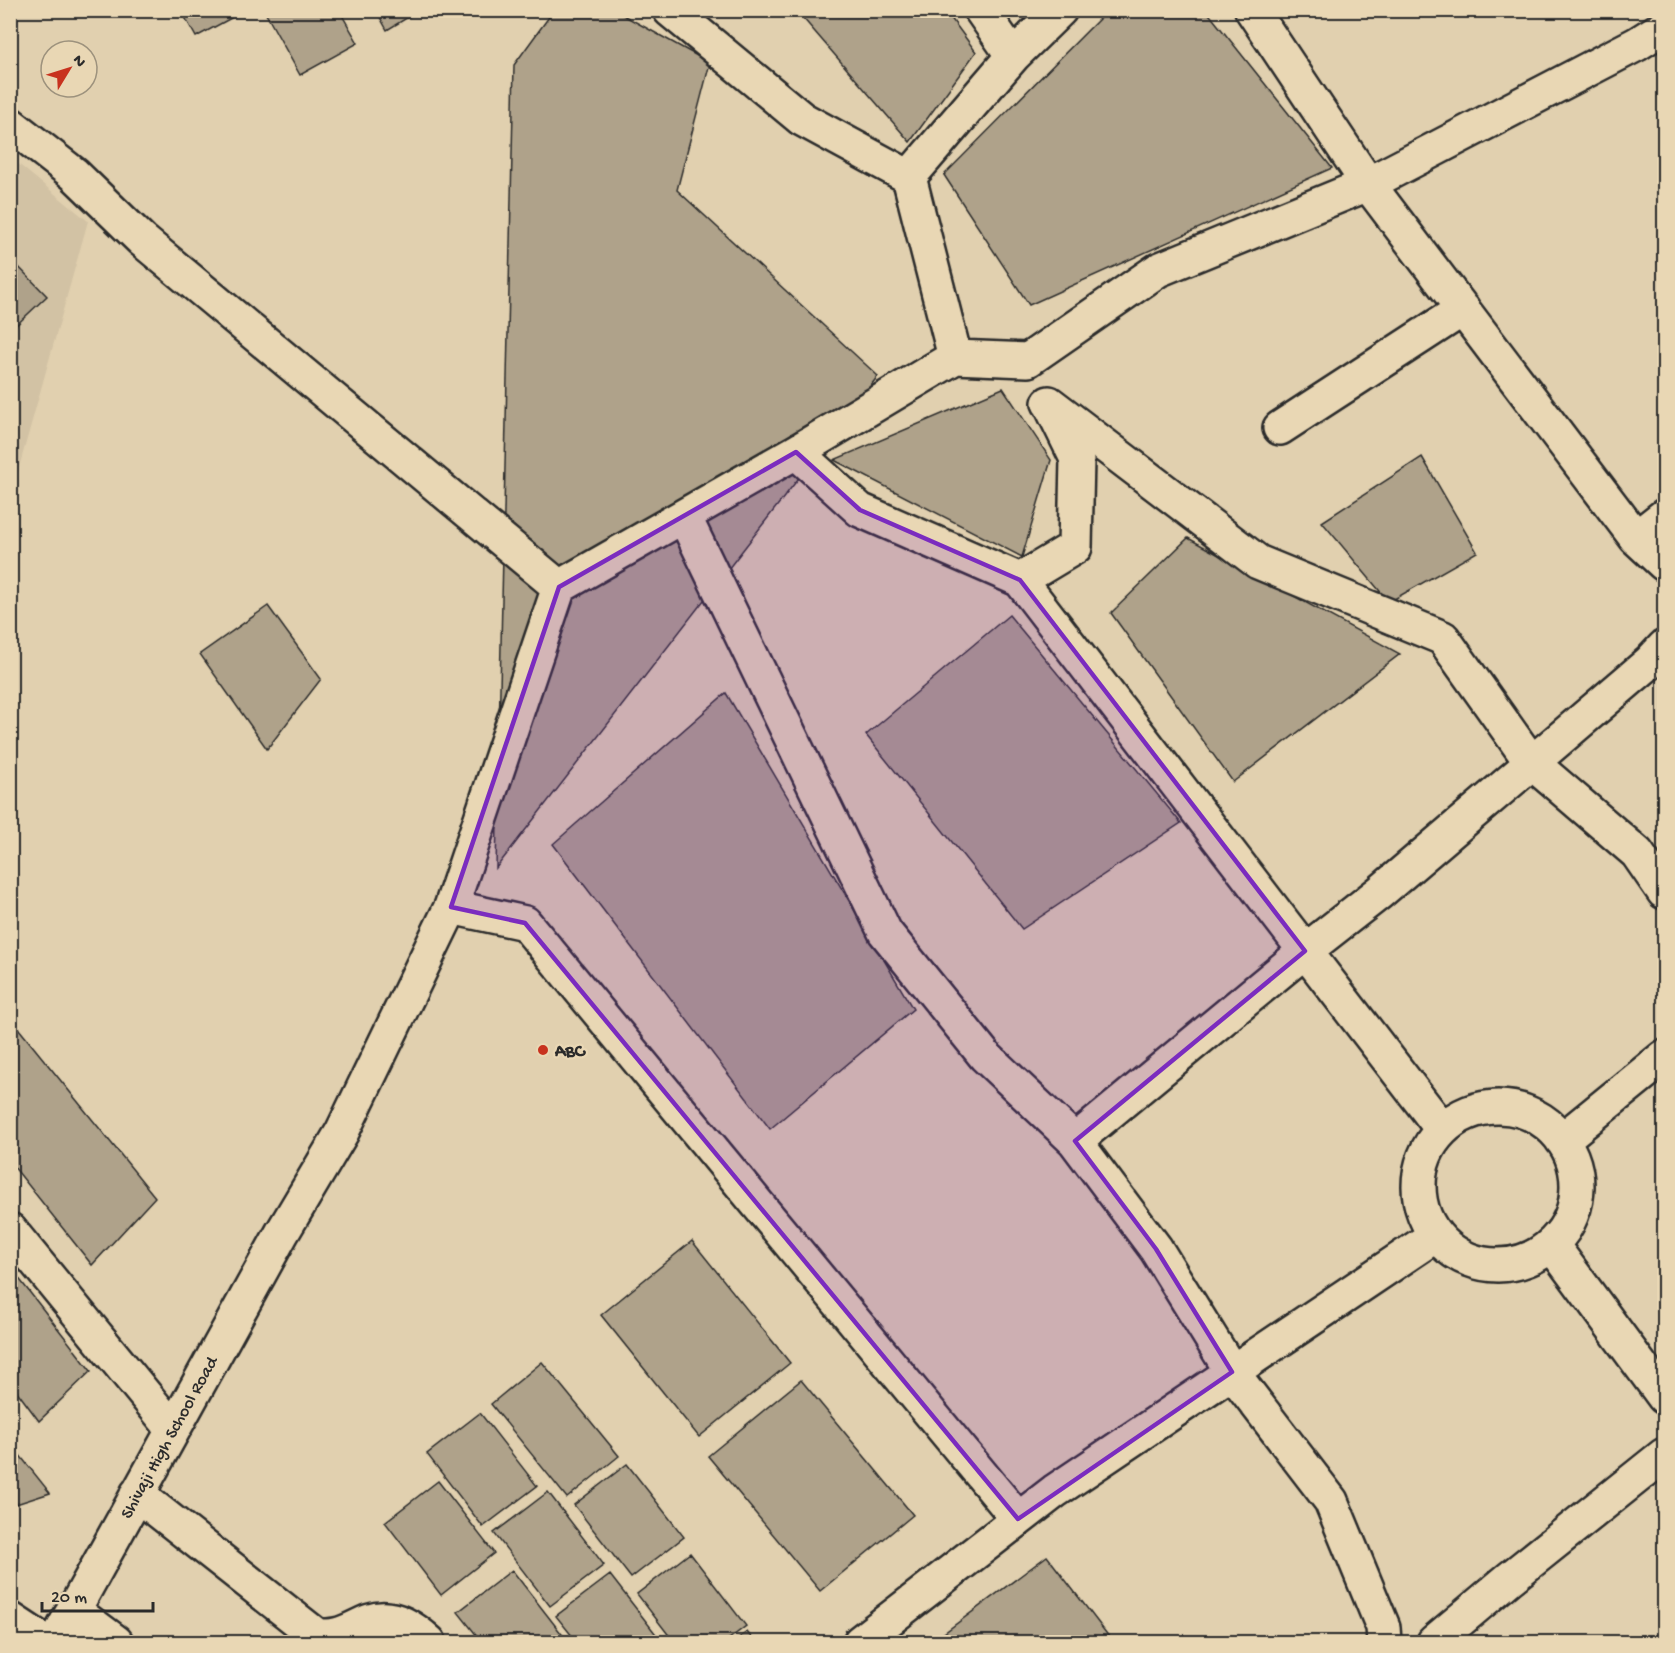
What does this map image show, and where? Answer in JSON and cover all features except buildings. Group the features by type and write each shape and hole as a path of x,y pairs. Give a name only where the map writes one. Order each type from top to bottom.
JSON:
{"street":[{"path":"670,10 802,119 909,177 955,357"},
{"path":"981,10 1013,56"},
{"path":"909,177 1013,56 1060,10"},
{"path":"1252,10 1368,184 1636,538 1665,564"},
{"path":"10,124 74,174 142,240 559,587 796,452 955,357 1028,360 1158,270 1368,184 1637,44 1665,27"},
{"path":"1280,428 1463,309"},
{"path":"1020,580 1075,547 1077,459 1028,360"},
{"path":"1049,403 1258,562 1443,638 1532,762 1637,853 1665,892"},
{"path":"796,452 860,510 1020,580 1442,1129"},
{"path":"684,516 885,932 985,1056 1075,1141 1156,1249 1232,1372 1331,1501 1383,1627 1384,1642"},
{"path":"1636,538 1665,516"},
{"name":"Shivaji High School Road","path":"56,1642 282,1233 342,1132 451,907 559,587"},
{"path":"1075,1141 1305,951 1379,893 1665,647"},
{"path":"451,907 525,923 1018,1519"},
{"path":"1562,1140 1665,1057"},
{"path":"1490,1107 1518,1109 1543,1120 1562,1140 1575,1166 1577,1194 1569,1222 1552,1245 1524,1261 1492,1265 1461,1256 1436,1235 1422,1210 1418,1181 1425,1153 1442,1129 1464,1113 1490,1107"},
{"path":"10,1230 173,1429"},
{"path":"860,1642 1055,1491 1436,1235"},
{"path":"1552,1245 1665,1397"},
{"path":"1434,1642 1665,1455"},
{"path":"137,1494 316,1635 328,1637 342,1634 372,1620 390,1619 408,1625 429,1642"},
{"path":"72,1610 116,1642"},
{"path":"10,1619 45,1642"}],"highlighted area":[{"path":"796,452 860,510 1020,580 1305,951 1075,1141 1156,1249 1232,1372 1018,1519 525,923 451,907 559,587"}],"shaded area":[{"path":"11,158 88,221 11,496"}],"place":[{"name":"ABC","path":"543,1050"}]}
